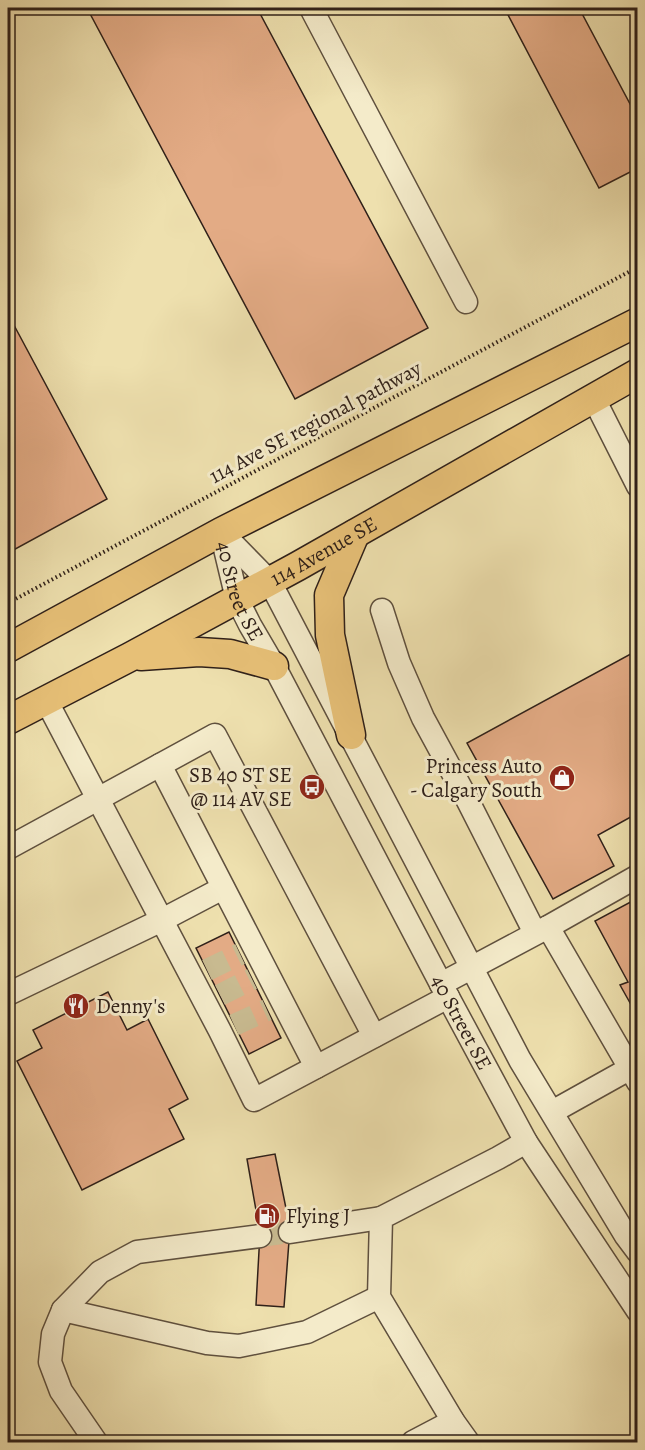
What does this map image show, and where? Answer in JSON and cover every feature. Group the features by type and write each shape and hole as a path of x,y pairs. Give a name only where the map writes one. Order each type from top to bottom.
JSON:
{"main road":[{"path":"8,648 221,532 638,322"},
{"name":"114 Avenue SE","path":"8,720 270,582 638,373"},
{"path":"351,735 330,635 329,595 355,534"},
{"path":"130,657 199,652 230,654 274,666"}],"street":[{"path":"311,8 466,302"},
{"path":"593,397 638,486"},
{"name":"40 Street SE","path":"221,532 270,582 520,1060 626,1236 638,1252"},
{"name":"40 Street SE","path":"221,532 237,599 445,991 526,1142 638,1311"},
{"path":"382,610 399,663 423,718 468,801 542,930 635,1072 552,1112"},
{"path":"46,700 162,920 200,974 227,1028 254,1100 374,1036 445,991 472,968 638,876"},
{"path":"8,848 215,735 374,1036"},
{"path":"160,765 223,888 247,951 259,975 275,1006 316,1068"},
{"path":"8,994 223,888"},
{"path":"290,1232 381,1218 526,1142"},
{"path":"381,1218 379,1296 468,1443"},
{"path":"96,1443 61,1391 50,1362 53,1335 63,1310 100,1272 137,1252 260,1236"},
{"path":"63,1310 207,1343 239,1346 307,1332 379,1296"},
{"path":"413,1443 453,1421"}],"path":[{"name":"114 Ave SE regional pathway","path":"8,603 638,267"}],"building":[{"path":"87,8 257,8 428,328 295,399"},
{"path":"516,8 579,8 638,119 638,168 599,188 507,13"},
{"path":"8,314 107,499 8,553"},
{"name":"Princess Auto - Calgary South","path":"638,650 638,813 598,835 614,866 553,899 467,743"},
{"path":"638,898 638,1017 620,985 628,982 595,921"},
{"path":"229,932 281,1038 249,1054 196,948"},
{"path":"108,992 127,1030 148,1019 188,1099 169,1109 184,1139 82,1190 17,1061 42,1048 33,1030"},
{"path":"275,1154 290,1228 284,1307 256,1305 260,1233 247,1159"}],"tunnel":[{"path":"207,970 240,954"},
{"path":"220,995 252,979"},
{"path":"234,1025 267,1010"},
{"path":"260,1236 290,1232"}],"place":[{"name":"Princess Auto - Calgary South","path":"562,778"},
{"name":"SB 40 ST SE @ 114 AV SE","path":"312,787"},
{"name":"Denny's","path":"76,1006"},
{"name":"Flying J","path":"267,1216"}]}
